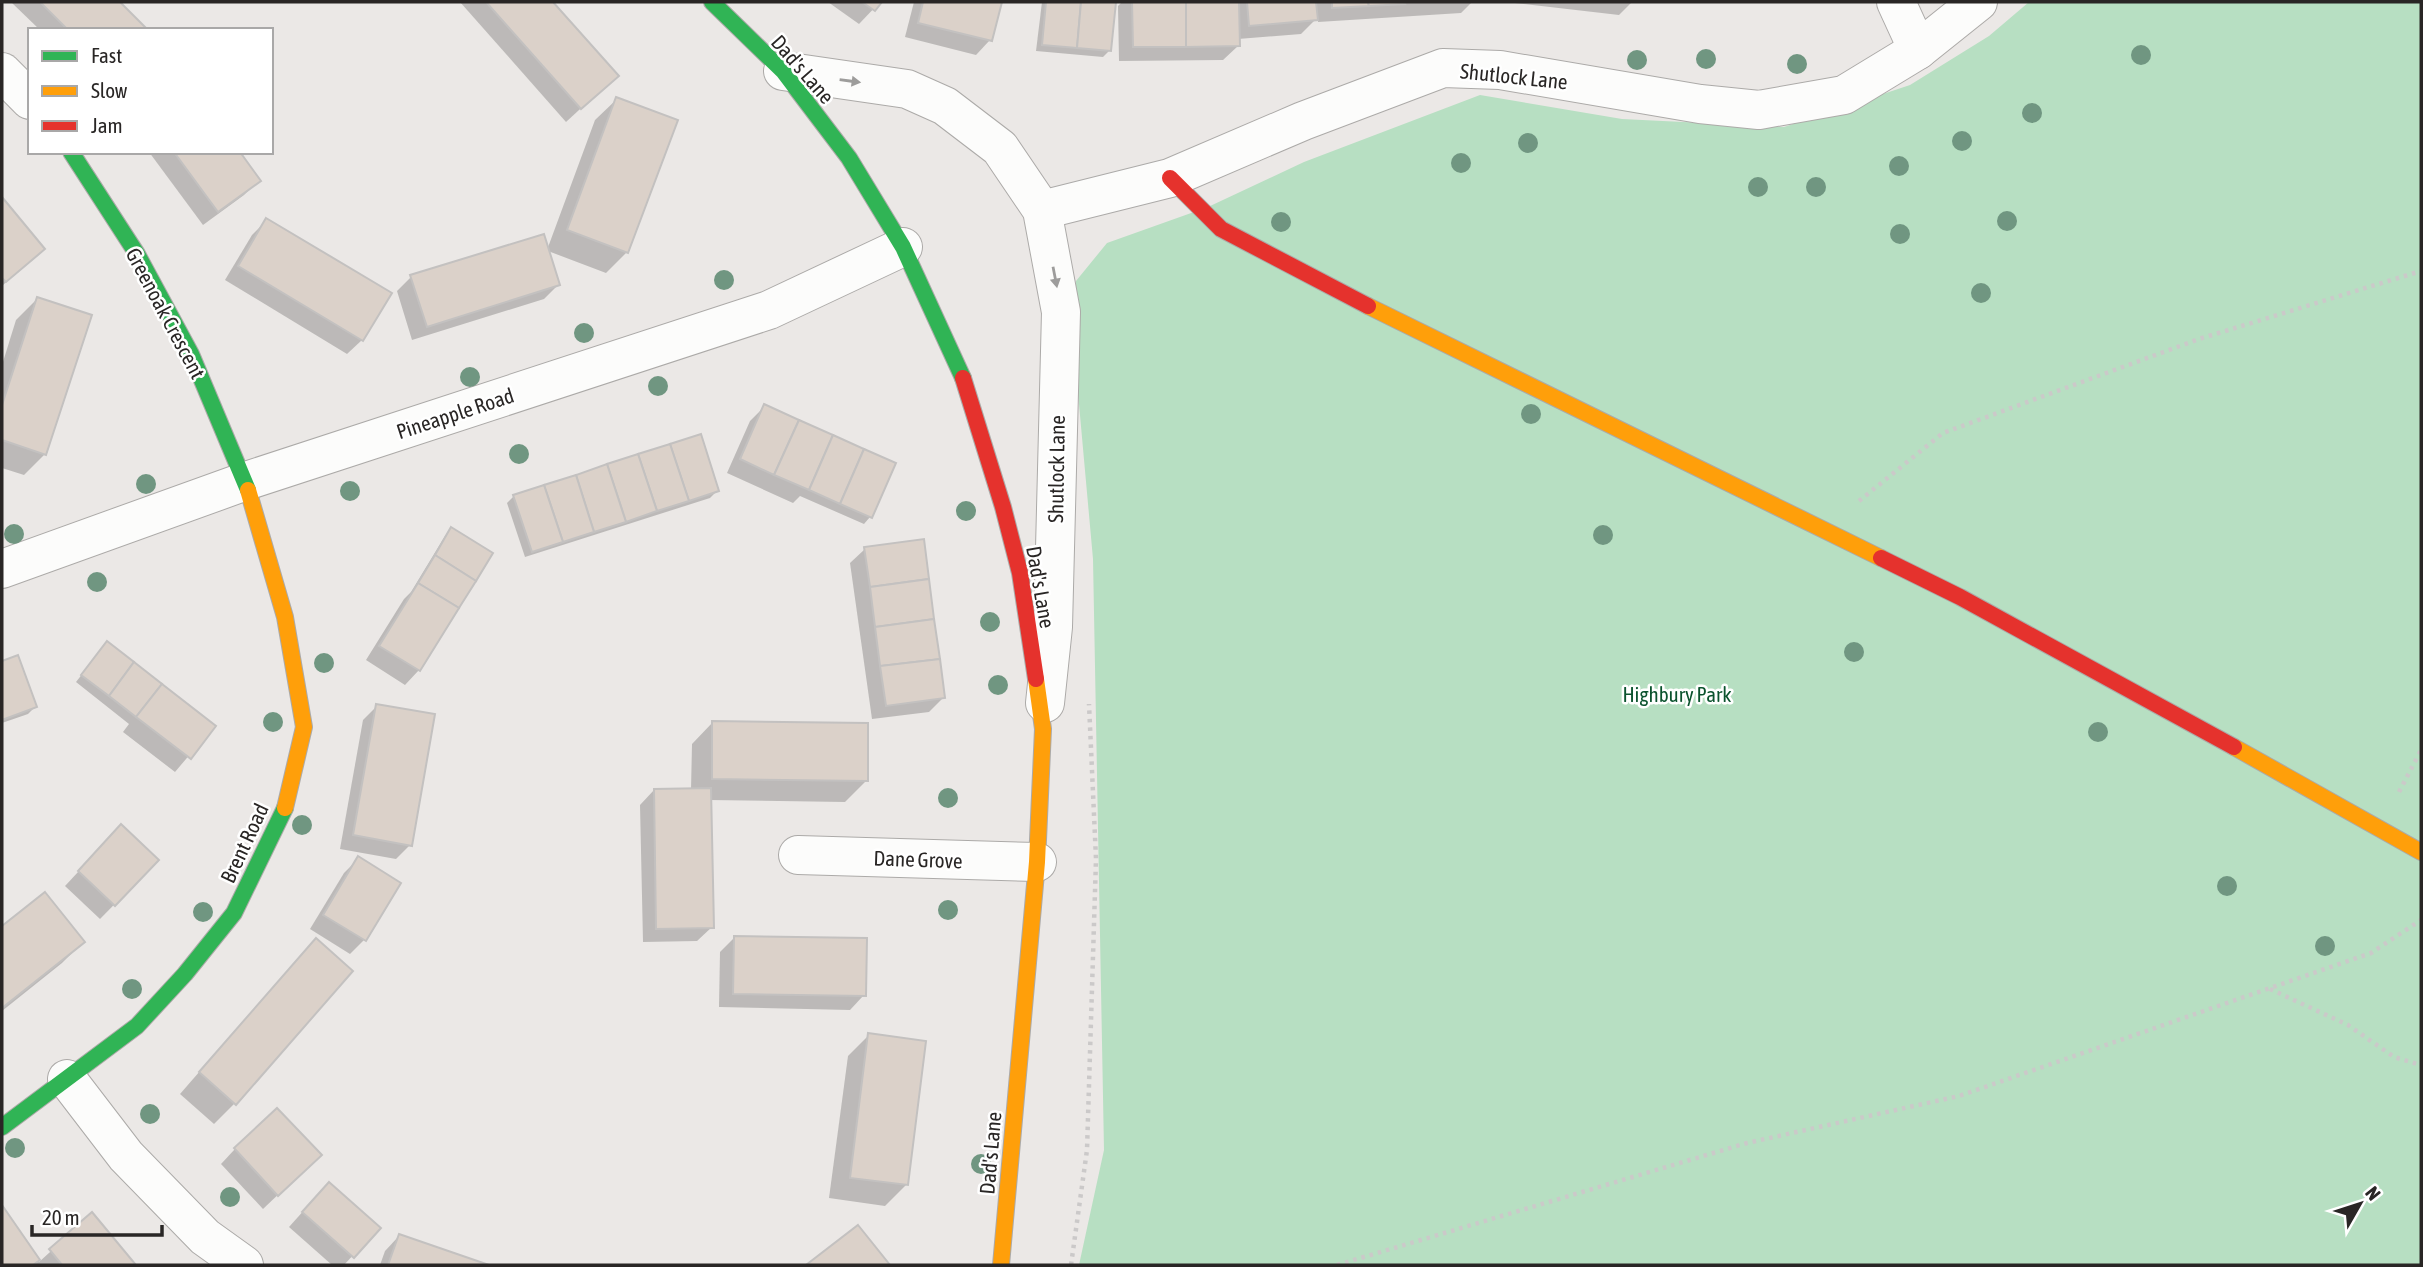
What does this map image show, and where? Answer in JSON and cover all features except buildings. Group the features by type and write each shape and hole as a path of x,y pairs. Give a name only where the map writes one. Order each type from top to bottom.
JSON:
{"street":[{"name":"Dad's Lane","path":"712,2 783,71 849,158 904,247 963,379 1003,506 1020,573 1043,729 1037,862 1001,1265"},
{"path":"1896,2 1918,50"},
{"name":"Shutlock Lane","path":"1042,210 1170,178 1303,121 1443,68 1500,70 1700,104 1759,110 1843,95 1918,50 1978,2"},
{"name":"Shutlock Lane","path":"783,71 907,89 945,106 1000,148 1042,210 1061,312 1054,627 1043,729"},
{"path":"2,72 28,98"},
{"name":"Greenoak Crescent","path":"72,154 137,254 191,354 246,481"},
{"path":"1170,178 1221,229 1397,321 1959,597 2421,852"},
{"name":"Pineapple Road","path":"2,569 246,481 769,310 904,247"},
{"name":"Brent Road","path":"2,1127 137,1026 194,964 234,913 285,809 304,727 285,617 246,481"},
{"name":"Dane Grove","path":"798,855 1037,862"},
{"path":"67,1079 126,1156 205,1237 244,1265"}],"path":[{"path":"1823,530 1943,433 2199,339 2421,271"},
{"path":"1071,1265 1087,1150 1096,859 1089,692"},
{"path":"1337,1265 1747,1143 1959,1096 2371,953 2421,920"},
{"path":"2269,988 2348,1025 2394,1057 2421,1065"}],"green space":[{"name":"Highbury Park","path":"2029,2 2421,2 2421,1265 1079,1265 1104,1150 1093,559 1075,360 1076,281 1107,243 1208,207 1304,162 1480,95 1622,119 1784,127 1910,85 1989,36"}],"traffic: fast":[{"path":"712,2 783,71 849,158 903,247 963,378"},
{"path":"72,154 137,254 191,354 248,490"},
{"path":"2,1127 137,1026 185,974 234,913 285,808"}],"traffic: slow":[{"path":"1368,306 1881,558"},
{"path":"248,490 285,617 304,727 285,808"},
{"path":"1001,1265 1037,862 1043,729 1036,679"},
{"path":"2234,747 2421,852"}],"traffic: jam":[{"path":"1170,178 1221,229 1368,306"},
{"path":"963,378 1003,507 1020,573 1036,679"},
{"path":"1881,558 1960,597 2234,747"}]}
